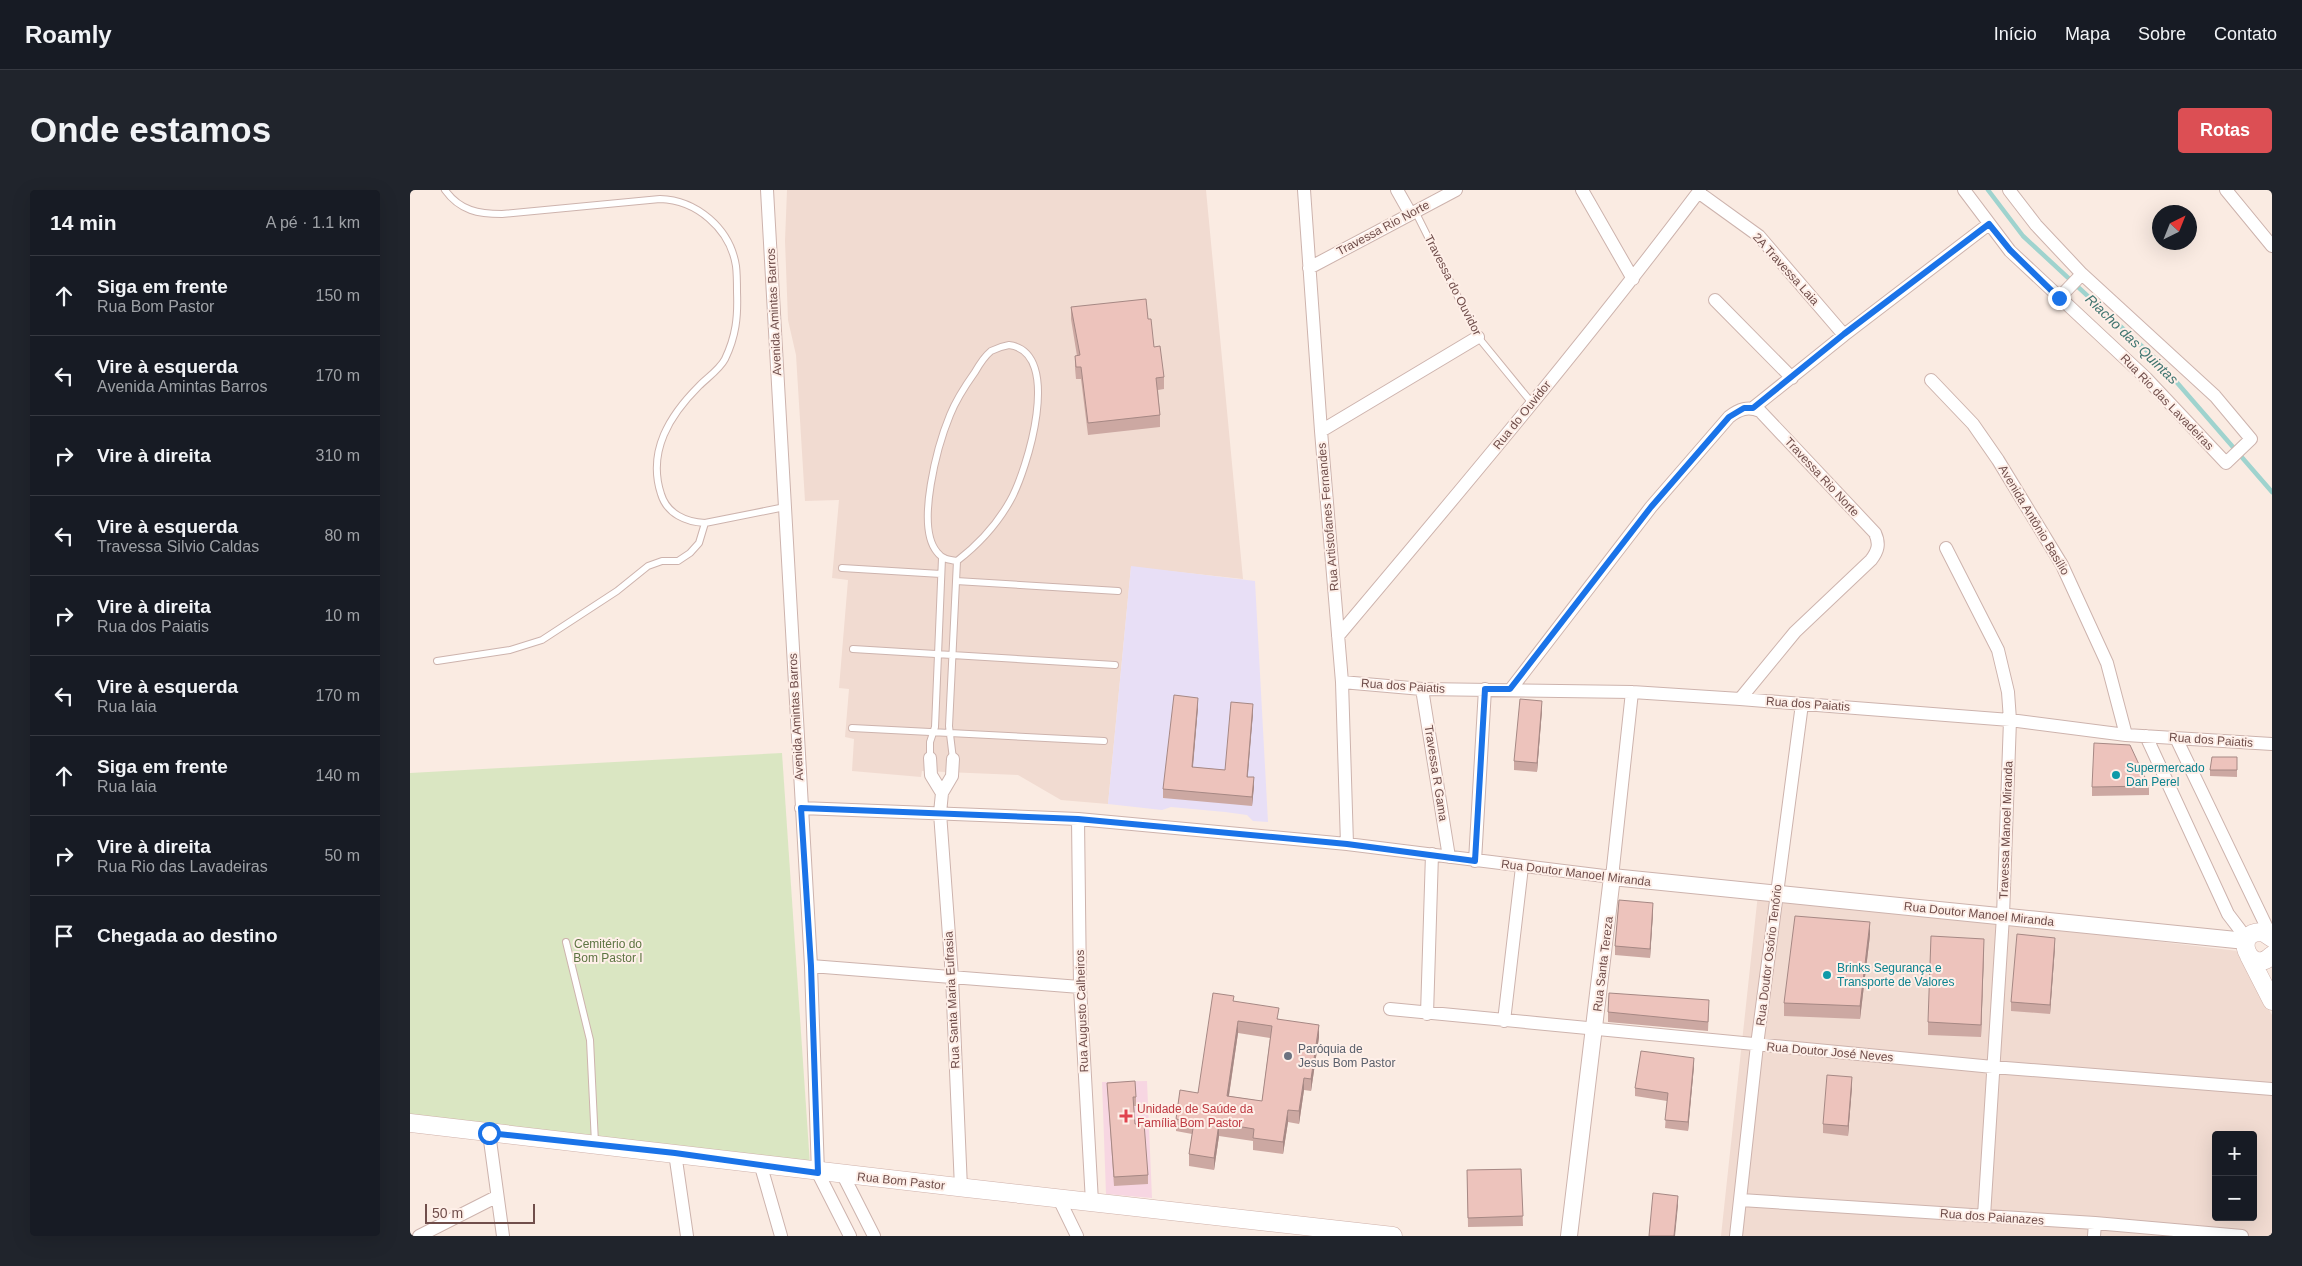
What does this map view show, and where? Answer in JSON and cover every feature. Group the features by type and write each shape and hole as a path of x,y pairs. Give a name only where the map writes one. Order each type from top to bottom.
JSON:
{"main road":[{"path":"2247,947 2258,932 2272,937"},
{"path":"2247,947 2257,961 2272,957"},
{"path":"2247,947 2272,1000"},
{"name":"Rua Bom Pastor","path":"410,1123 675,1153 818,1173 1058,1197 1393,1236"}],"street":[{"name":"Avenida Amintas Barros","path":"767,190 811,966 818,1173 850,1236"},
{"name":"Rua Artistofanes Fernandes","path":"1304,190 1321,431 1342,682 1347,844"},
{"name":"Travessa do Ouvidor","path":"1397,190 1413,212"},
{"name":"Travessa Rio Norte","path":"1309,268 1456,190"},
{"path":"1582,190 1633,279"},
{"name":"Rua Rio das Lavadeiras","path":"1964,190 2010,250 2146,378 2226,463 2248,441 2214,396 2081,275"},
{"path":"2008,190 2036,225 2081,275 2060,297"},
{"path":"2226,190 2272,246"},
{"name":"Rua do Ouvidor","path":"1338,636 1633,279 1699,191"},
{"name":"2A Travessa Laia","path":"1699,191 1759,236 1844,334"},
{"path":"1510,689 1651,507 1729,417 1749,408 1792,378 1844,334 1989,224"},
{"path":"1715,300 1792,378"},
{"path":"1321,431 1478,336"},
{"name":"Avenida Antônio Basílio","path":"1931,380 1973,424 1998,460 2058,558 2106,663 2126,735"},
{"name":"Travessa Rio Norte","path":"1740,699 1796,632 1871,560 1877,552 1878,545 1875,533 1760,411 1749,408"},
{"name":"Travessa Manoel Miranda","path":"1946,548 1998,650 2008,692 2010,720 2003,916 1984,1216"},
{"name":"Rua dos Paiatis","path":"1342,682 1422,689 1632,692 1740,699 2010,720 2126,735 2272,744"},
{"name":"Travessa R Gama","path":"1422,689 1449,857"},
{"path":"1475,861 1485,689"},
{"name":"Rua Santa Tereza","path":"1569,1236 1595,1028 1632,692"},
{"name":"Rua Doutor Osório Tenório","path":"1736,1236 1757,1045 1802,704"},
{"path":"2146,736 2228,914 2247,947"},
{"path":"2176,738 2272,937"},
{"path":"930,758 931,775 942,793 952,776 953,759"},
{"name":"Rua Santa Maria Eufrasia","path":"942,793 940,813 952,977 961,1188"},
{"name":"Rua Doutor Manoel Miranda","path":"801,808 1078,819 1347,844 1432,854 1522,868 1612,878 2200,936 2247,947"},
{"name":"Rua Augusto Calheiros","path":"1078,819 1080,987 1092,1202"},
{"path":"1427,1014 1432,854"},
{"path":"1504,1021 1522,868"},
{"path":"811,966 1080,987"},
{"name":"Rua Doutor José Neves","path":"1390,1009 1993,1067 2272,1089"},
{"path":"489,1133 496,1197 503,1236"},
{"path":"675,1153 687,1236"},
{"path":"760,1164 781,1236"},
{"path":"843,1174 874,1236"},
{"path":"419,1236 496,1197"},
{"path":"1058,1197 1077,1236"},
{"name":"Rua dos Paianazes","path":"1741,1200 1984,1216 2094,1230 2242,1236"}],"lane":[{"path":"445,190 458,204 470,211 483,214 502,214 660,198 674,199 708,216 721,230 730,245 736,265 738,310 735,337 724,362 673,415 662,436 657,456 658,484 662,497 670,509 681,518 693,523 705,523 785,508"},
{"name":"Travessa do Ouvidor","path":"1413,212 1478,336 1532,403"},
{"path":"930,758 938,655 942,558 932,544 928,522 933,469 950,413 966,385 990,352 1010,345 1019,346 1030,354 1036,368 1035,422 1030,452 1021,478 998,520 985,537 957,561 950,733 953,759"},
{"path":"437,662 510,650 542,640 617,591 648,566 662,562 678,561 690,553 699,543 705,523"},
{"path":"942,558 957,561"},
{"path":"842,568 941,574"},
{"path":"956,581 1118,591"},
{"path":"854,649 1115,665"},
{"path":"852,728 1104,741"},
{"path":"566,942 590,1040 595,1144"}],"shaded area":[{"path":"787,190 1206,190 1243,579 1131,567 1108,804 1061,800 1018,775 922,771 921,777 852,771 854,739 845,737 849,689 839,688 848,580 832,578 839,500 805,501 796,355 788,320 785,241"},
{"path":"1131,566 1255,581 1268,822 1253,821 1247,815 1225,812 1171,807 1162,810 1108,804"},
{"path":"1758,894 2238,951 2272,1015 2272,1236 1721,1236"},
{"name":"Unidade de Saúde da Família Bom Pastor","path":"1147,1081 1152,1198 1106,1194 1102,1082"}],"green space":[{"name":"Cemitério do Bom Pastor I","path":"782,753 810,1165 410,1114 410,773"}],"building":[{"path":"1146,299 1148,319 1151,319 1154,347 1160,346 1164,377 1156,378 1160,415 1088,423 1081,367 1076,367 1075,356 1080,355 1071,307"},
{"path":"1174,695 1198,698 1192,767 1225,770 1231,702 1253,704 1247,777 1254,777 1252,797 1163,789"},
{"path":"1520,699 1542,701 1537,763 1514,761"},
{"name":"Supermercado Dan Perel","path":"2094,743 2130,745 2149,786 2092,787"},
{"path":"2212,757 2237,757 2237,770 2210,770"},
{"path":"1619,900 1653,903 1650,949 1615,946"},
{"name":"Brinks Segurança e Transporte de Valores","path":"1795,916 1870,922 1860,1006 1784,1003"},
{"path":"2017,934 2055,938 2050,1005 2011,1002"},
{"path":"1931,936 1984,939 1981,1025 1928,1022"},
{"path":"1213,993 1234,996 1233,1001 1279,1008 1277,1019 1319,1025 1311,1079 1304,1078 1299,1111 1288,1110 1283,1142 1253,1138 1254,1129 1219,1123 1214,1158 1189,1154 1194,1122 1176,1119 1180,1090 1198,1093","holes":["1238,1021 1272,1026 1262,1101 1227,1096"]},
{"path":"1609,993 1709,1000 1708,1022 1608,1012"},
{"path":"1641,1051 1694,1058 1688,1122 1665,1120 1668,1093 1635,1088"},
{"path":"1827,1075 1852,1077 1848,1126 1823,1124"},
{"path":"1135,1081 1136,1097 1133,1097 1135,1124 1144,1123 1148,1175 1114,1177 1107,1083"},
{"path":"1521,1169 1523,1216 1468,1218 1467,1170"},
{"path":"1653,1193 1678,1196 1674,1236 1649,1236"}],"waterway":[{"name":"Riacho das Quintas","path":"1988,190 2023,236 2160,363 2272,492"}],"place":[{"name":"Supermercado Dan Perel","path":"2116,775"},
{"name":"Brinks Segurança e Transporte de Valores","path":"1827,975"},
{"name":"Paróquia de Jesus Bom Pastor","path":"1288,1056"},
{"name":"Unidade de Saúde da Família Bom Pastor","path":"1126,1116"}],"route":[{"path":"489,1133 675,1153 818,1173 811,966 801,808 1078,819 1347,844 1475,861 1485,689 1510,689 1651,507 1729,417 1744,408 1753,408 1844,334 1989,224 2010,250 2059,298"}]}
